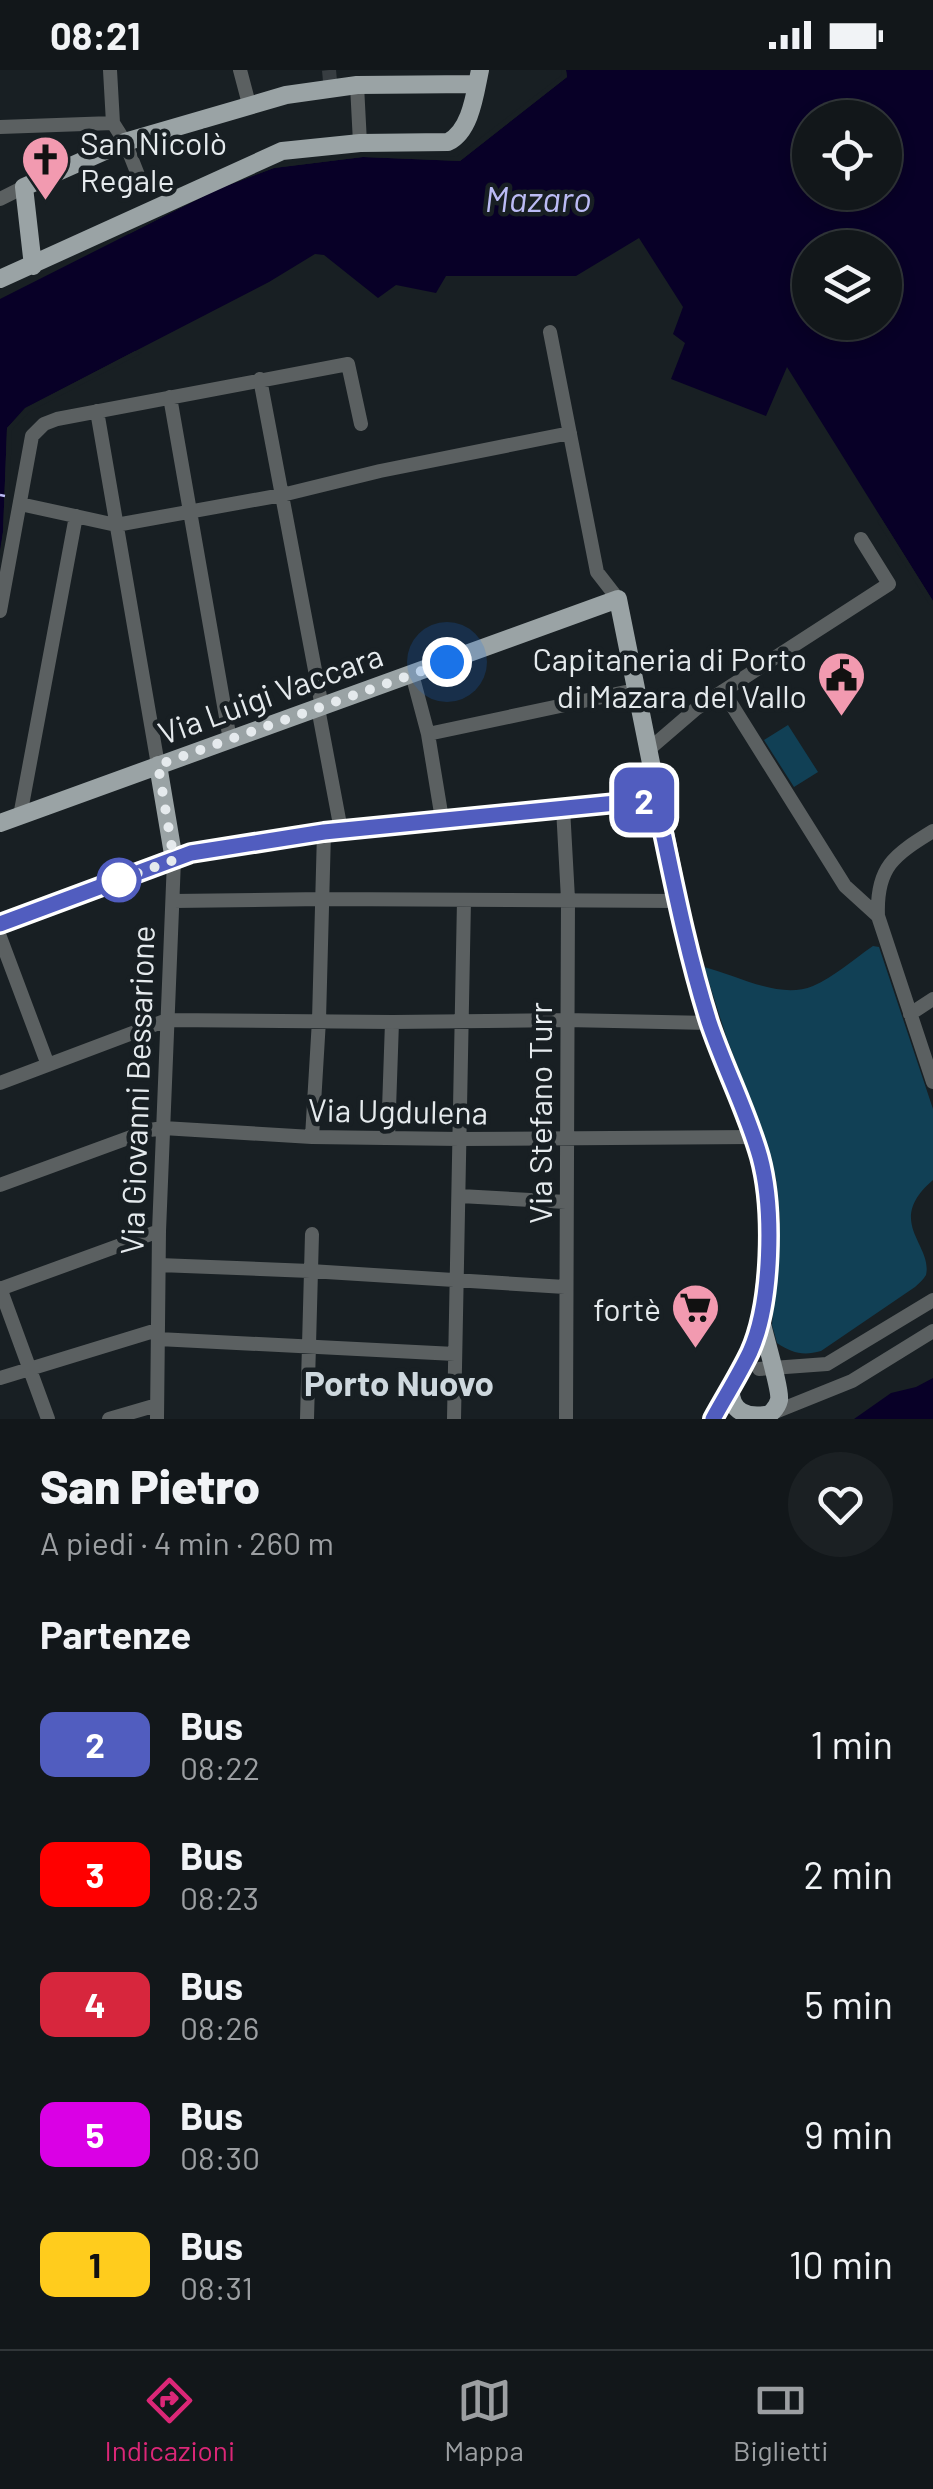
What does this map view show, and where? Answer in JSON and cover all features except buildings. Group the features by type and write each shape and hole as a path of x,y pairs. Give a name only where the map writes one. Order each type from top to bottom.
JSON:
{"main road":[{"path":"0,280 33,266 282,150 360,142 448,142 464,129 478,77 330,84 125,142 24,188 33,266"},
{"path":"618,599 688,947 710,1024 764,1178 770,1239 761,1318 752,1349 714,1419"},
{"name":"Via Luigi Vaccara","path":"0,823 618,599"},
{"name":"Via Giovanni Bessarione","path":"158,765 174,860"},
{"path":"0,924 174,860"},
{"path":"761,1318 770,1374 779,1400 766,1416 754,1418 738,1412 730,1398 735,1379 744,1372 770,1374"}],"street":[{"path":"110,70 114,122 142,185"},
{"path":"240,70 249,104"},
{"path":"360,142 366,80"},
{"path":"0,127 114,122"},
{"path":"0,199 24,188"},
{"path":"550,332 597,572 618,599"},
{"path":"0,611 32,436 44,424 348,364 362,424"},
{"path":"260,379 341,830"},
{"path":"170,397 230,740"},
{"path":"97,411 158,765"},
{"path":"20,504 116,525 570,432"},
{"path":"20,816 76,516"},
{"path":"647,750 697,708 889,584 862,539"},
{"path":"412,674 428,734 442,819"},
{"path":"428,734 636,690"},
{"path":"724,691 846,886 878,916"},
{"path":"174,860 191,853 324,832 656,799"},
{"name":"Via Stefano Turr","path":"563,808 568,900 566,1419"},
{"path":"933,831 892,860 881,880 877,899 878,916 933,1082"},
{"path":"312,1137 324,832"},
{"name":"Via Giovanni Bessarione","path":"157,1414 159,1231 174,860"},
{"path":"454,1419 464,900"},
{"path":"173,901 678,901"},
{"path":"0,936 48,1064"},
{"path":"910,1014 933,999"},
{"path":"0,1083 167,1020 710,1024"},
{"path":"388,1138 392,1022"},
{"path":"0,1186 164,1128"},
{"name":"Via Ugdulena","path":"164,1128 312,1137 752,1137"},
{"path":"460,1196 566,1202"},
{"path":"48,1419 0,1289 159,1231"},
{"path":"306,1419 312,1234"},
{"path":"159,1264 565,1287"},
{"path":"770,1374 826,1364 933,1300"},
{"path":"766,1416 852,1381 933,1331"},
{"path":"0,1378 158,1334 455,1354"},
{"path":"109,1419 157,1414 172,1419"}],"shaded area":[{"path":"788,725 818,772 794,787 764,740"},
{"path":"873,946 879,947 933,1109 933,1180 919,1195 911,1220 926,1275 915,1287 821,1351 798,1353 777,1343 772,1325 780,1218 776,1178 704,967 758,985 800,990 829,978"}],"water":[{"name":"Mazaro","path":"566,70 933,70 933,601 787,367 766,416 671,379 685,343 673,334 683,307 639,238 576,276 446,276 436,293 396,285 378,298 324,255 315,254 269,282 25,408 7,428 0,550 0,299 218,189 274,168 363,157 460,161 567,77"},
{"path":"933,1378 933,1419 854,1419 891,1393"}],"pier":[{"path":"561,70 566,70 567,77 460,161 363,157 274,168 221,188 272,165 362,154 456,157 562,75"},
{"path":"214,191 129,234 127,230"},
{"path":"135,351 142,353 29,412 12,430 8,532 5,552 0,555 7,428 26,408"},
{"path":"881,518 933,601 933,606 877,521"}],"ferry route":[{"path":"0,495 5,496"}],"tunnel":[{"path":"329,70 330,81"}],"bus line":[{"name":"2","path":"0,924 191,853 324,832 656,799 688,947 710,1024 759,1155 769,1211 770,1239 761,1318 752,1349 713,1419"}],"place":[{"name":"San Nicolò Regale","path":"45,202"},
{"name":"Capitaneria di Porto di Mazara del Vallo","path":"842,718"},
{"name":"fortè","path":"696,1350"}],"district":[{"name":"Porto Nuovo","path":"399,1382"}],"route":[{"path":"119,880 103,886 174,860 158,765 447,662"}]}
